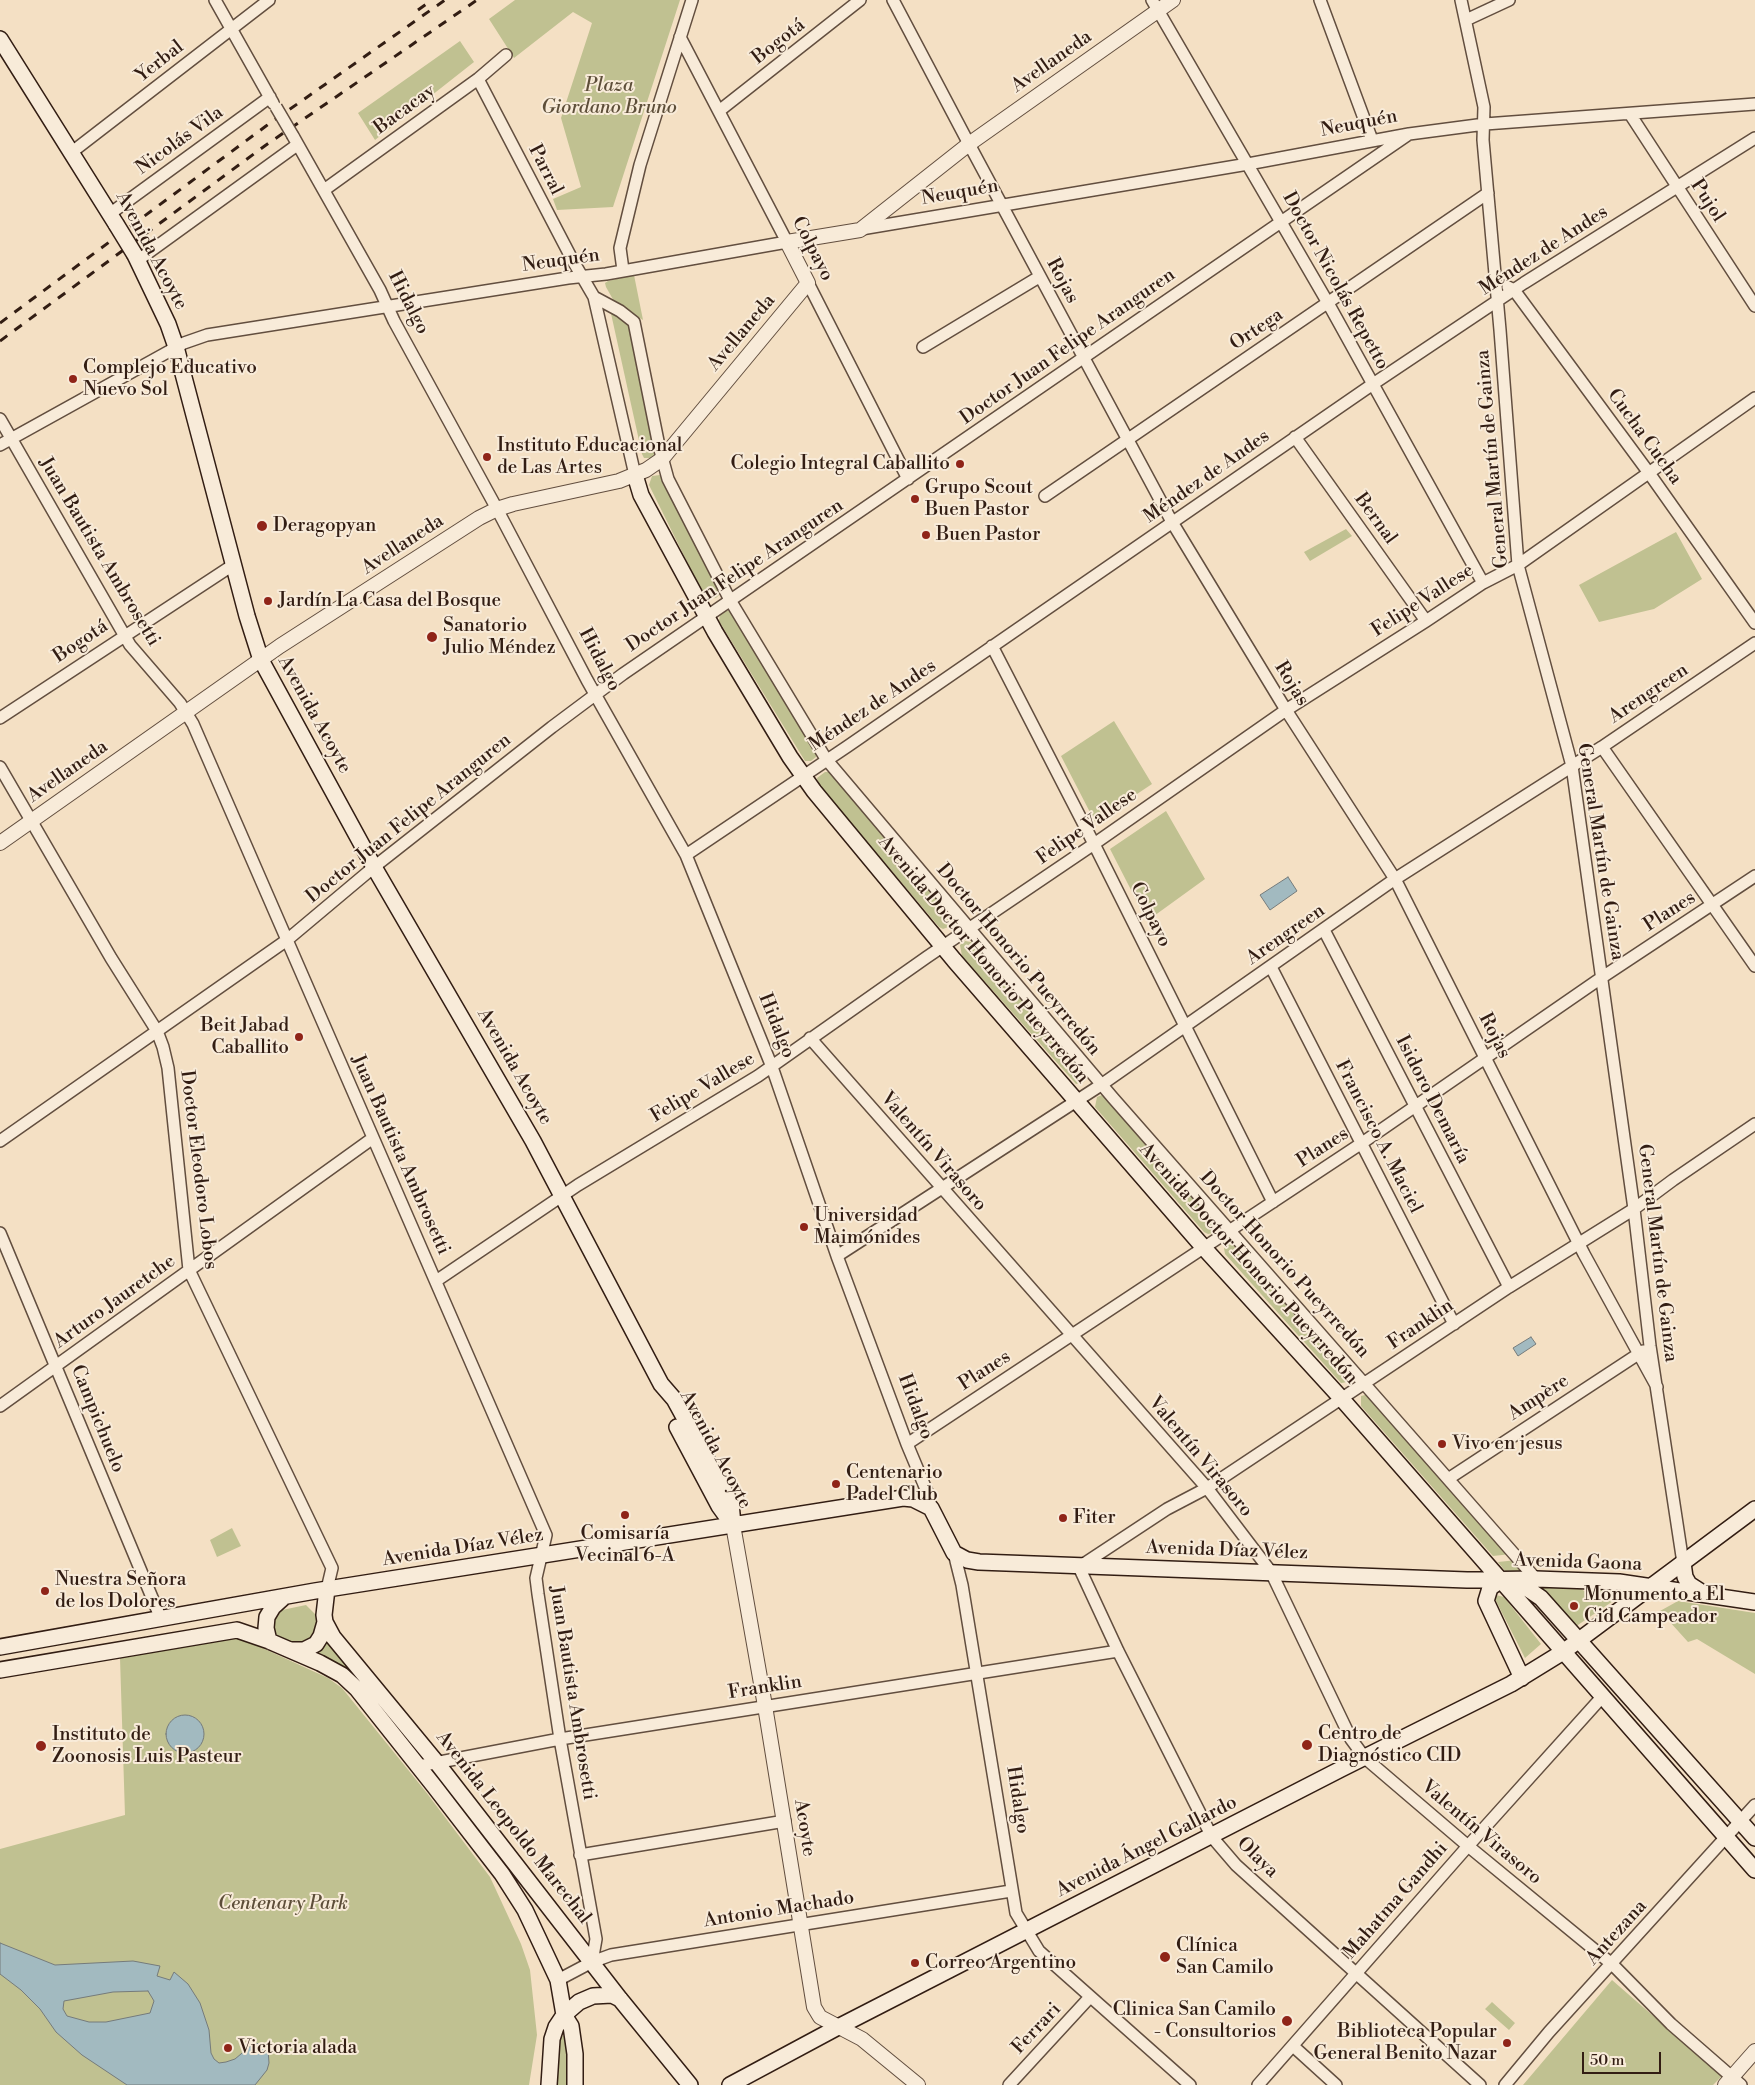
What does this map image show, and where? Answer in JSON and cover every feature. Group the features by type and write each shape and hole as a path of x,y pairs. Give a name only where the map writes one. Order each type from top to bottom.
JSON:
{"main road":[{"name":"Avenida Acoyte","path":"0,39 137,257 168,324 176,347 233,564 261,660 374,867 519,1115 661,1384 665,1402 718,1506 732,1525"},
{"name":"Avenida Doctor Honorio Pueyrredón","path":"635,476 641,495 706,616 802,776 943,946 1204,1248 1341,1398 1755,1870"},
{"name":"Avenida Díaz Vélez","path":"0,1646 284,1596 903,1498 913,1499 931,1508"},
{"name":"Hidalgo","path":"931,1508 954,1553"},
{"name":"Avenida Gaona","path":"1579,1640 1755,1509"},
{"name":"Avenida Díaz Vélez","path":"954,1553 967,1560 979,1562 1079,1567 1501,1580"},
{"path":"1683,1563 1689,1584 1705,1594"},
{"name":"Avenida Gaona","path":"1501,1580 1536,1579 1619,1582 1654,1586"},
{"path":"1522,1678 1486,1601 1490,1588 1501,1580 1524,1587 1541,1598 1755,1838"},
{"path":"1654,1586 1755,1602"},
{"path":"286,1649 301,1650 311,1647 320,1639 325,1622 324,1606 327,1589"},
{"path":"269,1641 266,1628 267,1617 273,1607 284,1596"},
{"path":"161,1619 185,1638"},
{"name":"Avenida Leopoldo Marechal","path":"325,1622 340,1645 437,1763 620,1999 690,2085"},
{"path":"0,1670 236,1630 269,1641"},
{"name":"Avenida Ángel Gallardo","path":"730,2085 840,2026 1522,1678 1579,1640"},
{"name":"Avenida Leopoldo Marechal","path":"269,1641 320,1662 346,1679 357,1689 511,1886 525,1910 558,1980 564,2015 572,2026 575,2085"},
{"path":"549,2085 552,2039 556,2027 564,2015 579,2002 593,1996 607,1995 620,1999"}],"street":[{"name":"Hidalgo","path":"215,0 324,190 497,509 595,695 686,855 772,1067 837,1256 907,1444 928,1494 931,1508"},
{"name":"Yerbal","path":"72,152 269,0"},
{"path":"623,270 620,248 640,165 692,0"},
{"name":"Bogotá","path":"719,111 860,0"},
{"name":"Rojas","path":"893,0 1082,358 1172,522 1286,710 1395,879 1579,1243 1657,1387"},
{"name":"Avellaneda","path":"860,230 968,144 1155,5 1173,0"},
{"path":"1320,0 1372,140"},
{"name":"General Martín de Gainza","path":"1461,0 1484,107 1484,140 1518,565 1572,766 1634,1209 1650,1346 1683,1563"},
{"path":"1466,20 1509,0"},
{"name":"Doctor Nicolás Repetto","path":"1155,5 1328,303 1482,583"},
{"name":"Colpayo","path":"680,37 908,479"},
{"name":"Bacacay","path":"324,190 478,78 506,55"},
{"name":"Parral","path":"478,78 582,277"},
{"name":"Nicolás Vila","path":"114,219 273,102"},
{"name":"Neuquén","path":"0,445 176,347 207,335 582,277 1248,164 1409,134 1485,124 1755,104"},
{"name":"Pujol","path":"1630,114 1755,306"},
{"name":"Doctor Juan Felipe Aranguren","path":"0,1141 287,940 374,867 595,695 706,616 1409,134"},
{"name":"Méndez de Andes","path":"686,855 1373,384 1514,290 1755,138"},
{"path":"137,257 295,141"},
{"name":"Ortega","path":"1045,496 1488,193"},
{"name":"Avenida Doctor Honorio Pueyrredón","path":"582,277 594,297 635,476"},
{"path":"923,347 1039,277"},
{"name":"Cucha Cucha","path":"1496,282 1514,290 1755,623"},
{"name":"Avellaneda","path":"0,843 261,660 479,518 497,509 619,482 635,476 662,459 808,283"},
{"name":"Doctor Honorio Pueyrredón","path":"594,297 620,311 634,322 662,459 668,478 730,600 826,759 1101,1085 1536,1579"},
{"name":"Felipe Vallese","path":"436,1281 562,1195 772,1067 810,1038 1286,710 1482,583 1518,565 1755,398"},
{"name":"Juan Bautista Ambrosetti","path":"0,419 124,635 136,653 186,712 546,1535 536,1578 560,1739 596,1939 592,1962"},
{"name":"Bernal","path":"1295,438 1426,621"},
{"name":"Bogotá","path":"0,718 233,564"},
{"name":"Arengreen","path":"837,1256 1101,1085 1395,879 1602,747 1755,643"},
{"name":"Colpayo","path":"992,646 1094,844 1273,1202"},
{"path":"1602,747 1755,966"},
{"name":"Doctor Eleodoro Lobos","path":"0,768 111,958 157,1031 168,1068 189,1270 332,1568 327,1589"},
{"name":"Planes","path":"907,1444 1362,1143 1601,978 1755,876"},
{"name":"Isidoro Demaría","path":"1324,930 1509,1287"},
{"name":"Francisco A. Maciel","path":"1271,967 1454,1324"},
{"name":"Valentín Virasoro","path":"810,1038 1207,1488 1271,1572 1352,1739 1365,1758 1468,1846 1613,1964 1671,2024 1733,2082"},
{"name":"Franklin","path":"1079,1567 1167,1509 1207,1488 1509,1287 1634,1209 1755,1124"},
{"name":"Arturo Jauretche","path":"0,1406 373,1138"},
{"name":"Campichuelo","path":"0,1233 161,1619"},
{"name":"Ampère","path":"1448,1479 1650,1346"},
{"name":"Acoyte","path":"732,1525 765,1706 814,2007 820,2016 862,2039 918,2085"},
{"name":"Hidalgo","path":"954,1553 962,1585 1016,1913 1039,1951 1190,2085"},
{"name":"Olaya","path":"1079,1567 1118,1651 1212,1837 1236,1865 1480,2085"},
{"name":"Franklin","path":"419,1766 560,1739 1118,1651"},
{"name":"Mahatma Gandhi","path":"1258,2085 1602,1697"},
{"name":"Antezana","path":"1506,2085 1550,2032 1755,1806"},
{"path":"580,1855 784,1821"},
{"name":"Antonio Machado","path":"558,1980 592,1962 611,1955 1011,1891"},
{"name":"Ferrari","path":"1010,2085 1090,1997"},
{"path":"1293,2046 1336,2085"},
{"path":"1733,2082 1755,2051"}],"green space":[{"name":"Plaza Giordano Bruno","path":"515,0 680,0 613,207 557,210 553,199 581,187 561,118 592,23 573,12 514,58 489,19"},
{"path":"460,41 474,62 375,140 358,113"},
{"path":"634,275 643,320 615,303 605,283"},
{"path":"610,309 630,326 656,456 653,458 644,458 642,454"},
{"path":"660,475 720,588 720,594 716,598 708,599 704,596 649,485 652,476"},
{"path":"1346,529 1352,536 1310,561 1304,552"},
{"path":"1676,532 1702,579 1654,609 1599,622 1579,585"},
{"path":"724,611 733,613 817,754 811,761 805,761 719,621 720,614"},
{"path":"1114,721 1152,784 1095,822 1061,756"},
{"path":"825,772 829,772 951,917 951,926 943,929 939,927 818,784 817,778"},
{"path":"1166,811 1205,879 1147,921 1110,849"},
{"path":"965,941 976,943 1086,1073 1087,1078 1084,1082 1076,1084 962,956 960,945"},
{"path":"1106,1096 1218,1225 1213,1233 1208,1234 1204,1232 1095,1107 1097,1097"},
{"path":"1230,1242 1235,1242 1351,1373 1351,1378 1348,1382 1341,1383 1225,1254 1224,1248"},
{"path":"1361,1396 1369,1396 1511,1554 1493,1556 1361,1406"},
{"path":"232,1528 241,1546 217,1557 210,1540"},
{"path":"1517,1560 1523,1569 1521,1572 1505,1571 1498,1562"},
{"path":"1539,1587 1581,1589 1596,1598 1592,1592 1585,1588 1608,1591 1597,1600 1611,1591 1615,1592 1617,1596 1616,1599 1575,1627"},
{"path":"1496,1595 1504,1597 1541,1644 1525,1658 1495,1599"},
{"path":"1678,1601 1755,1613 1755,1674 1697,1639 1688,1642 1660,1611"},
{"path":"306,1605 315,1614 318,1626 314,1637 305,1643 294,1644 282,1640 275,1633 274,1622 282,1610"},
{"name":"Centenary Park","path":"230,1638 245,1640 328,1678 342,1688 426,1792 490,1877 521,1944 530,1970 537,2035 529,2085 0,2085 0,1849 125,1815 120,1658"},
{"path":"327,1639 337,1653 353,1676 314,1653"},
{"path":"1612,1980 1722,2076 1713,2085 1523,2085"},
{"path":"1492,2002 1515,2023 1509,2030 1485,2009"},
{"path":"565,2035 568,2038 568,2085 555,2085 557,2051 561,2037"}],"water":[{"path":"1288,877 1297,891 1270,910 1260,895"},
{"path":"1531,1337 1536,1344 1518,1356 1513,1348"},
{"path":"185,1715 199,1720 204,1734 199,1748 185,1753 171,1748 166,1734 171,1720"},
{"path":"0,1943 55,1965 133,1961 160,1966 157,1976 170,1980 174,1972 188,1984 200,2003 209,2030 211,2053 214,2059 219,2063 226,2062 235,2059 254,2043 260,2044 268,2049 269,2063 267,2070 255,2085 127,2085 82,2055 56,2032 40,2009 21,1990 0,1974","holes":["148,1991 154,2001 150,2013 106,2022 89,2022 67,2016 63,2009 64,2001 113,1992"]}],"railway":[{"path":"418,10 432,0"},
{"path":"0,323 266,126 445,0"},
{"path":"0,341 266,145 477,0"}],"place":[{"name":"Complejo Educativo Nuevo Sol","path":"73,379"},
{"name":"Instituto Educacional de Las Artes","path":"487,457"},
{"name":"Colegio Integral Caballito","path":"960,464"},
{"name":"Grupo Scout Buen Pastor","path":"915,499"},
{"name":"Deragopyan","path":"262,526"},
{"name":"Buen Pastor","path":"926,535"},
{"name":"Jardín La Casa del Bosque","path":"268,601"},
{"name":"Sanatorio Julio Méndez","path":"432,637"},
{"name":"Beit Jabad Caballito","path":"299,1037"},
{"name":"Universidad Maimónides","path":"804,1227"},
{"name":"Vivo en jesus","path":"1442,1444"},
{"name":"Centenario Padel Club","path":"836,1484"},
{"name":"Comisaría Vecinal 6-A","path":"625,1515"},
{"name":"Fiter","path":"1063,1518"},
{"name":"Nuestra Señora de los Dolores","path":"45,1591"},
{"name":"Monumento a El Cid Campeador","path":"1574,1606"},
{"name":"Centro de Diagnóstico CID","path":"1307,1745"},
{"name":"Instituto de Zoonosis Luis Pasteur","path":"41,1746"},
{"name":"Clínica San Camilo","path":"1165,1957"},
{"name":"Correo Argentino","path":"915,1963"},
{"name":"Clinica San Camilo - Consultorios","path":"1287,2021"},
{"name":"Biblioteca Popular General Benito Nazar","path":"1507,2043"},
{"name":"Victoria alada","path":"228,2048"}]}
